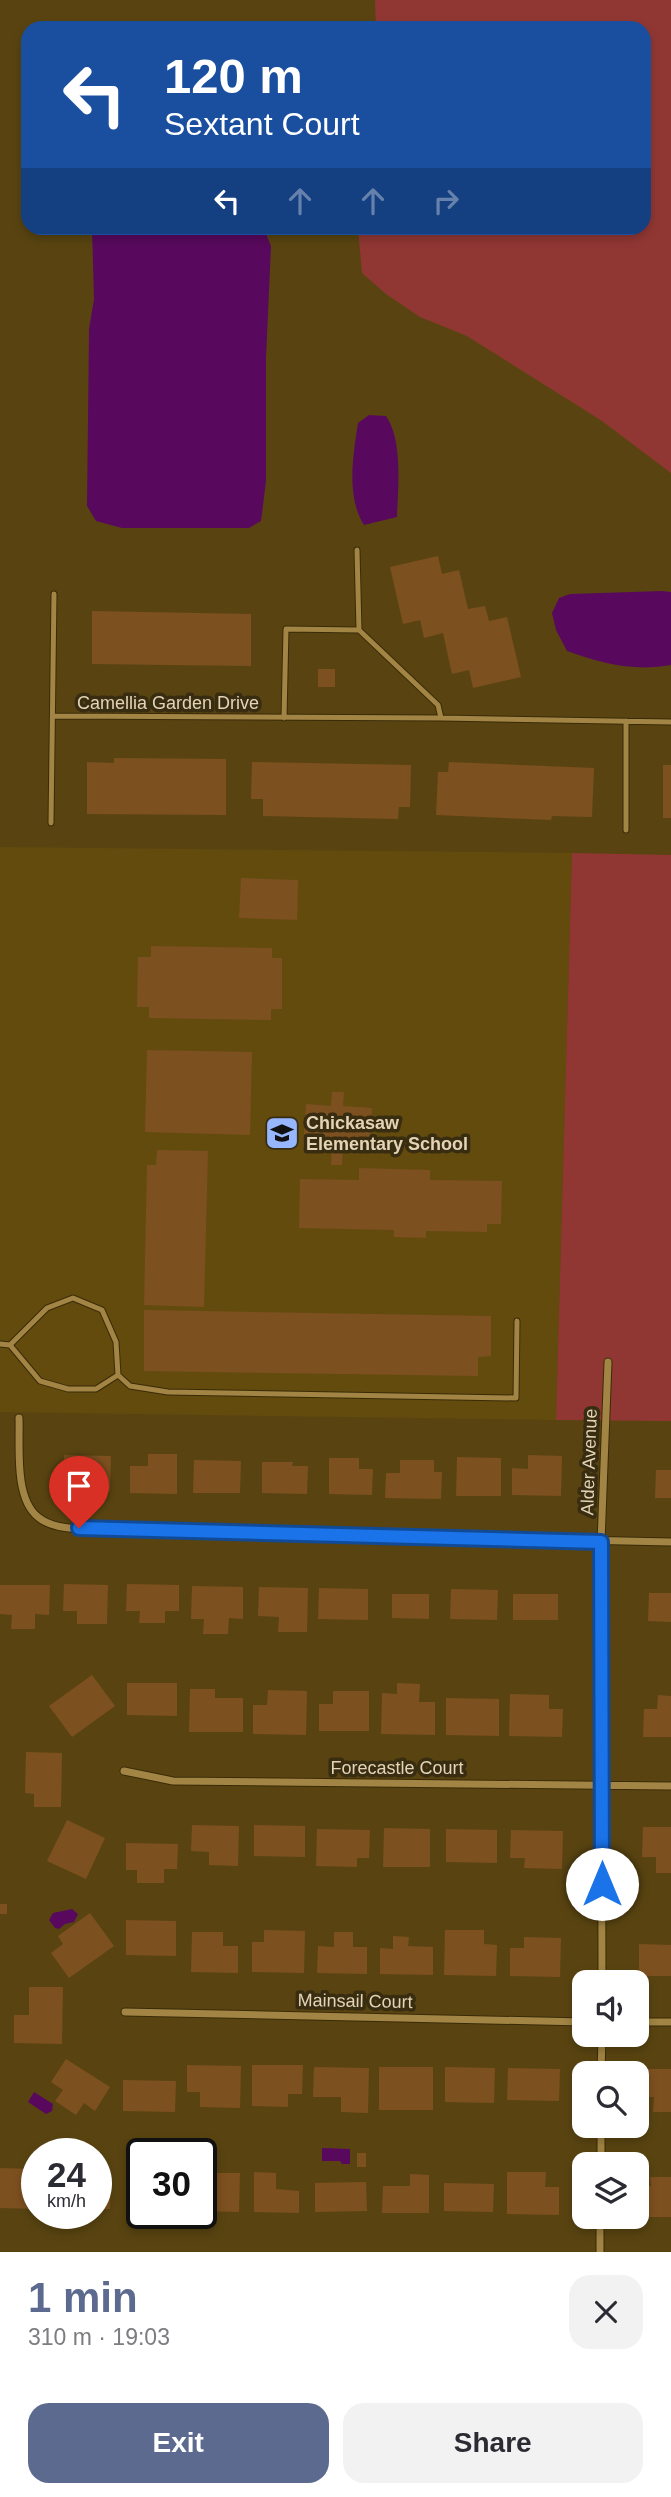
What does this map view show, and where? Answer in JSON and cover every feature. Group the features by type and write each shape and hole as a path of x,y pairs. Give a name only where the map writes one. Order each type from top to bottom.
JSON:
{"street":[{"name":"Alder Avenue","path":"602,1970 601,1542 608,1362"},
{"path":"19,1418 20,1468 24,1496 38,1517 61,1527 96,1530 671,1542"},
{"name":"Forecastle Court","path":"124,1771 173,1782 671,1786"},
{"name":"Mainsail Court","path":"125,2012 572,2022"},
{"path":"649,2022 671,2022"},
{"path":"600,2229 600,2252"}],"lane":[{"path":"357,550 359,629 438,705 441,718"},
{"name":"Camellia Garden Drive","path":"51,823 54,594"},
{"name":"Camellia Garden Drive","path":"284,718 286,629 359,629"},
{"name":"Camellia Garden Drive","path":"53,716 671,722"},
{"path":"626,721 626,830"},
{"path":"10,1345 47,1308 73,1298 102,1310 116,1342 118,1376 130,1386 168,1392 516,1398 517,1321"},
{"path":"0,1344 10,1345 40,1381 68,1389 96,1389 118,1376"}],"shaded area":[{"path":"375,0 671,0 671,473 602,421 467,336 420,317 386,294 362,273 359,235 651,235 651,21 376,21"},
{"path":"92,235 266,235 271,246 266,358 266,481 261,521 249,528 122,528 96,521 87,506 89,329 94,299"},
{"path":"369,415 386,416 395,438 398,465 397,517 364,525 355,502 352,476 358,423"},
{"path":"671,592 671,665 631,667 592,659 567,651 556,630 552,613 559,598 570,594"},
{"name":"Chickasaw Elementary School","path":"0,847 572,853 556,1420 0,1412"},
{"path":"572,853 671,855 671,1421 556,1420"},
{"path":"72,1909 78,1914 74,1922 59,1929 49,1920 53,1913"},
{"path":"34,2092 53,2104 52,2111 46,2114 28,2102"},
{"path":"322,2148 350,2149 350,2164 322,2161"}],"building":[{"path":"438,556 442,574 459,570 468,609 485,606 489,621 507,617 521,677 473,688 469,670 452,674 443,633 424,638 420,620 403,624 390,567"},
{"path":"92,611 251,614 251,666 92,664"},
{"path":"318,669 335,669 335,687 318,687"},
{"path":"114,758 226,759 226,815 87,814 87,762 114,763"},
{"path":"252,762 411,765 410,807 399,807 398,819 263,816 263,799 251,799"},
{"path":"449,762 594,768 592,817 552,816 551,820 436,815 438,772 448,772"},
{"path":"663,765 671,765 671,818 663,818"},
{"path":"241,878 298,880 297,920 239,918"},
{"path":"151,946 272,948 272,958 282,958 282,1009 271,1009 271,1020 149,1018 149,1007 137,1007 138,957 151,957"},
{"path":"147,1050 252,1052 250,1135 145,1132"},
{"path":"332,1092 344,1092 343,1106 372,1108 370,1149 343,1148 342,1165 331,1165 332,1148 303,1147 306,1104 331,1106"},
{"path":"157,1150 208,1151 204,1307 144,1305 147,1165 156,1165"},
{"path":"359,1168 430,1170 430,1180 502,1181 501,1224 487,1224 487,1232 426,1231 426,1238 394,1237 394,1230 299,1228 300,1179 359,1180"},
{"path":"144,1310 491,1316 491,1356 478,1357 478,1376 144,1371"},
{"path":"148,1454 177,1454 177,1494 130,1493 130,1466 148,1466"},
{"path":"64,1455 111,1456 110,1491 64,1490"},
{"path":"528,1455 562,1456 561,1496 512,1495 512,1468 528,1469"},
{"path":"457,1457 501,1458 501,1496 456,1496"},
{"path":"329,1458 359,1458 359,1469 373,1469 372,1495 329,1494"},
{"path":"194,1460 241,1461 240,1493 193,1493"},
{"path":"400,1460 434,1460 434,1472 442,1472 441,1499 385,1498 386,1473 400,1473"},
{"path":"262,1462 293,1462 292,1466 308,1466 307,1494 262,1493"},
{"path":"656,1470 671,1470 671,1498 655,1498"},
{"path":"64,1584 108,1585 107,1624 77,1624 77,1611 63,1611"},
{"path":"127,1584 179,1585 179,1611 165,1611 165,1623 139,1623 140,1611 126,1611"},
{"path":"0,1585 50,1585 49,1615 35,1614 35,1629 11,1629 12,1615 0,1614"},
{"path":"192,1586 243,1587 243,1619 229,1618 228,1634 203,1634 204,1619 191,1619"},
{"path":"259,1587 308,1588 307,1632 278,1632 279,1617 258,1616"},
{"path":"319,1588 368,1589 368,1620 318,1619"},
{"path":"451,1589 498,1590 497,1620 450,1619"},
{"path":"649,1593 671,1593 671,1622 648,1621"},
{"path":"392,1594 429,1594 429,1619 392,1618"},
{"path":"513,1594 558,1594 558,1620 513,1620"},
{"path":"92,1675 115,1706 72,1737 49,1706"},
{"path":"127,1683 177,1683 177,1716 127,1715"},
{"path":"397,1683 420,1684 419,1702 435,1702 435,1735 381,1734 382,1693 397,1694"},
{"path":"190,1689 215,1689 215,1698 243,1698 243,1732 189,1732"},
{"path":"268,1690 307,1691 306,1735 253,1734 253,1705 267,1705"},
{"path":"333,1691 369,1691 369,1731 319,1731 319,1704 333,1704"},
{"path":"510,1694 549,1695 549,1709 563,1709 562,1737 509,1736"},
{"path":"658,1695 671,1696 671,1737 643,1737 644,1709 657,1709"},
{"path":"446,1698 499,1699 499,1736 446,1735"},
{"path":"26,1752 62,1753 61,1807 34,1807 34,1794 25,1793"},
{"path":"67,1820 105,1838 86,1879 47,1861"},
{"path":"192,1825 239,1826 238,1866 209,1865 209,1852 191,1851"},
{"path":"254,1825 305,1826 305,1857 254,1856"},
{"path":"643,1827 671,1827 671,1873 656,1873 656,1857 642,1857"},
{"path":"384,1828 430,1829 430,1867 383,1867"},
{"path":"317,1829 370,1830 369,1858 357,1858 357,1867 316,1866"},
{"path":"446,1829 497,1830 497,1863 446,1862"},
{"path":"511,1830 563,1831 562,1869 524,1868 525,1858 510,1858"},
{"path":"126,1843 178,1844 177,1869 164,1869 164,1883 137,1883 137,1870 126,1870"},
{"path":"0,1904 7,1904 7,1914 0,1914"},
{"path":"90,1913 114,1946 69,1978 51,1953 63,1944 58,1936"},
{"path":"126,1920 176,1921 176,1956 126,1955"},
{"path":"264,1930 305,1931 304,1973 252,1972 252,1942 264,1942"},
{"path":"445,1930 484,1930 484,1944 497,1945 496,1976 444,1975"},
{"path":"192,1932 223,1932 223,1946 238,1946 238,1973 191,1972"},
{"path":"334,1932 353,1932 353,1947 367,1947 367,1974 317,1973 318,1946 334,1947"},
{"path":"393,1936 409,1937 408,1946 433,1947 433,1975 380,1974 380,1948 393,1949"},
{"path":"524,1937 561,1938 560,1977 510,1976 510,1948 524,1948"},
{"path":"639,1944 671,1945 671,1976 649,1976 649,1970 639,1970"},
{"path":"29,1987 63,1987 62,2044 14,2043 14,2015 29,2015"},
{"path":"66,2059 110,2087 95,2111 84,2103 76,2115 55,2101 63,2090 51,2082"},
{"path":"187,2065 241,2066 240,2108 200,2107 200,2092 187,2092"},
{"path":"252,2065 303,2065 302,2094 288,2094 288,2107 252,2106"},
{"path":"314,2067 369,2068 368,2113 341,2112 341,2097 313,2097"},
{"path":"379,2067 433,2067 433,2110 379,2110"},
{"path":"445,2067 495,2068 494,2103 445,2102"},
{"path":"508,2068 560,2069 559,2101 507,2100"},
{"path":"649,2069 671,2069 671,2112 653,2112 654,2097 649,2097"},
{"path":"123,2080 176,2081 175,2112 123,2111"},
{"path":"357,2153 366,2153 366,2167 357,2167"},
{"path":"0,2168 21,2169 21,2209 0,2208"},
{"path":"254,2172 276,2173 276,2189 299,2191 299,2213 254,2212"},
{"path":"507,2172 546,2172 545,2187 559,2187 559,2215 507,2214"},
{"path":"217,2173 240,2173 239,2212 217,2211"},
{"path":"410,2174 429,2175 429,2213 382,2213 383,2186 410,2186"},
{"path":"650,2177 671,2177 671,2217 649,2217"},
{"path":"366,2182 367,2211 315,2212 315,2183"},
{"path":"444,2183 494,2184 493,2212 444,2211"}],"place":[{"name":"Chickasaw Elementary School","path":"282,1133"}],"route":[{"path":"79,1528 601,1542 602,1884"}]}
